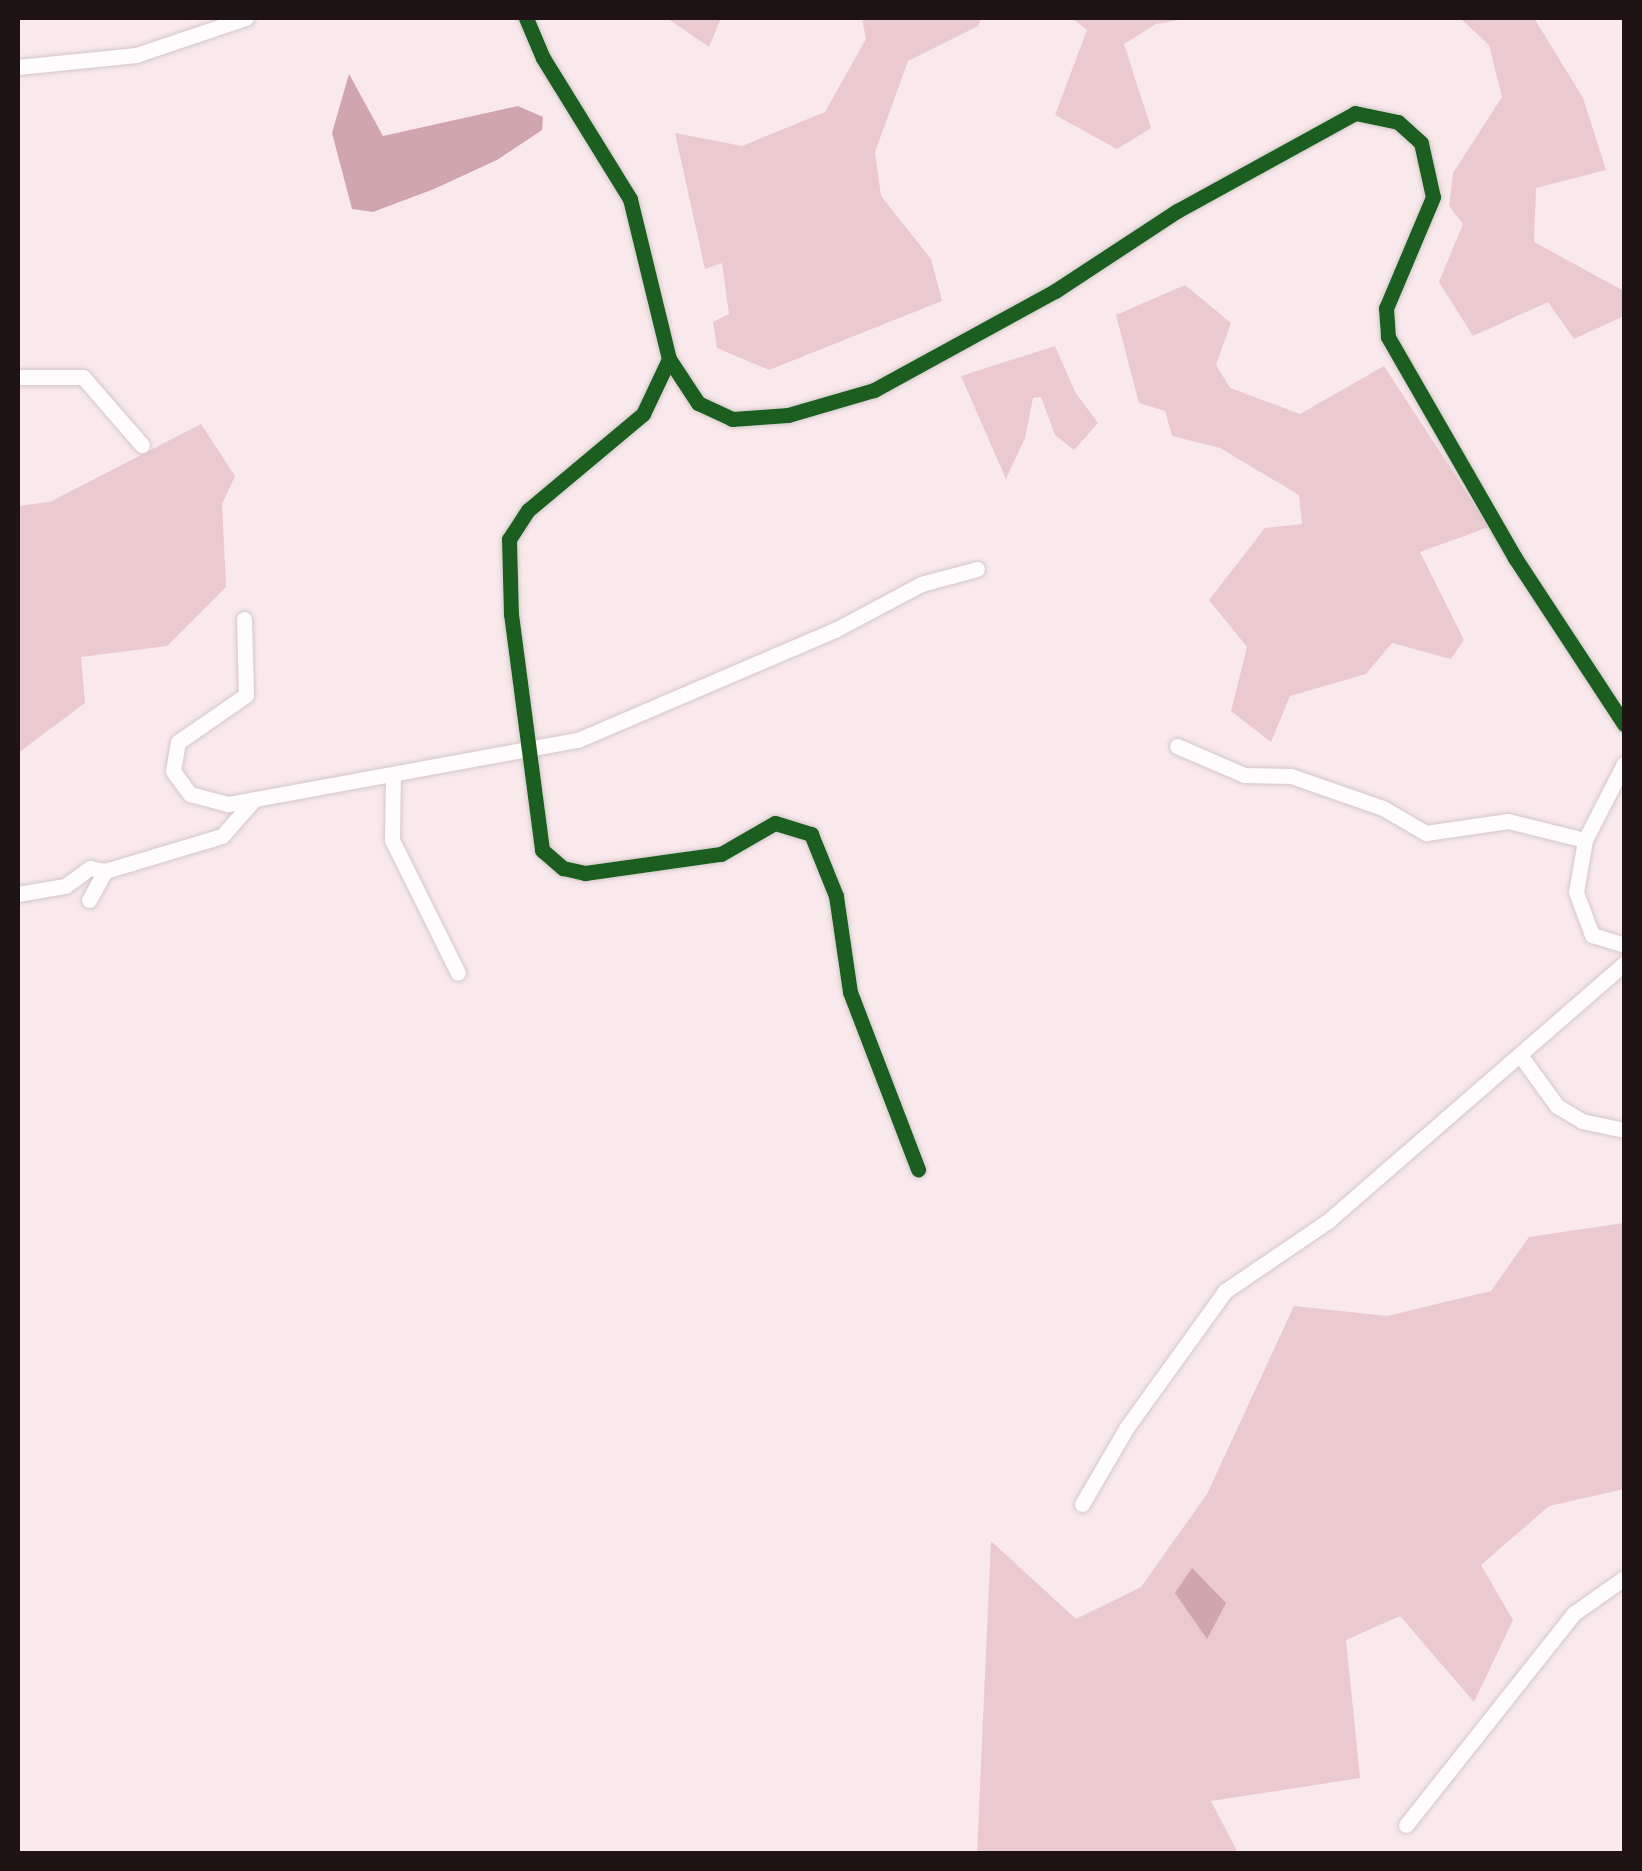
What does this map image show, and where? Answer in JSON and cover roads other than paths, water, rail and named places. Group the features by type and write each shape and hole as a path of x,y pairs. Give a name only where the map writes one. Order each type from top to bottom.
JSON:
{"street":[{"path":"18,68 136,55 246,18"},
{"path":"526,18 543,58 630,198 670,359 698,403 732,419 788,415 874,390 1055,292 1177,211 1355,112 1378,113 1411,131 1432,178 1428,217 1386,308 1388,337 1494,524 1624,724"},
{"path":"670,359 643,414 528,510 509,539 509,599 542,850 563,868 585,873 722,854 775,823 811,834 836,896 850,992 918,1169"},
{"path":"18,376 83,377 142,445"},
{"path":"244,619 246,694 178,742 173,772 190,794 228,804 474,763 528,745 597,733 835,630 921,584 977,570"},
{"path":"1178,746 1244,775 1291,776 1383,808 1426,833 1508,821 1584,840"},
{"path":"1624,764 1584,840 1577,906 1592,935 1624,946"},
{"path":"393,775 392,840 458,973"},
{"path":"18,894 64,886 90,868 105,871 222,836 252,802"},
{"path":"89,900 105,871"},
{"path":"1082,1504 1127,1427 1225,1290 1303,1242 1624,964"},
{"path":"1520,1055 1557,1106 1582,1121 1624,1130"},
{"path":"1406,1825 1573,1614 1624,1578"}]}
